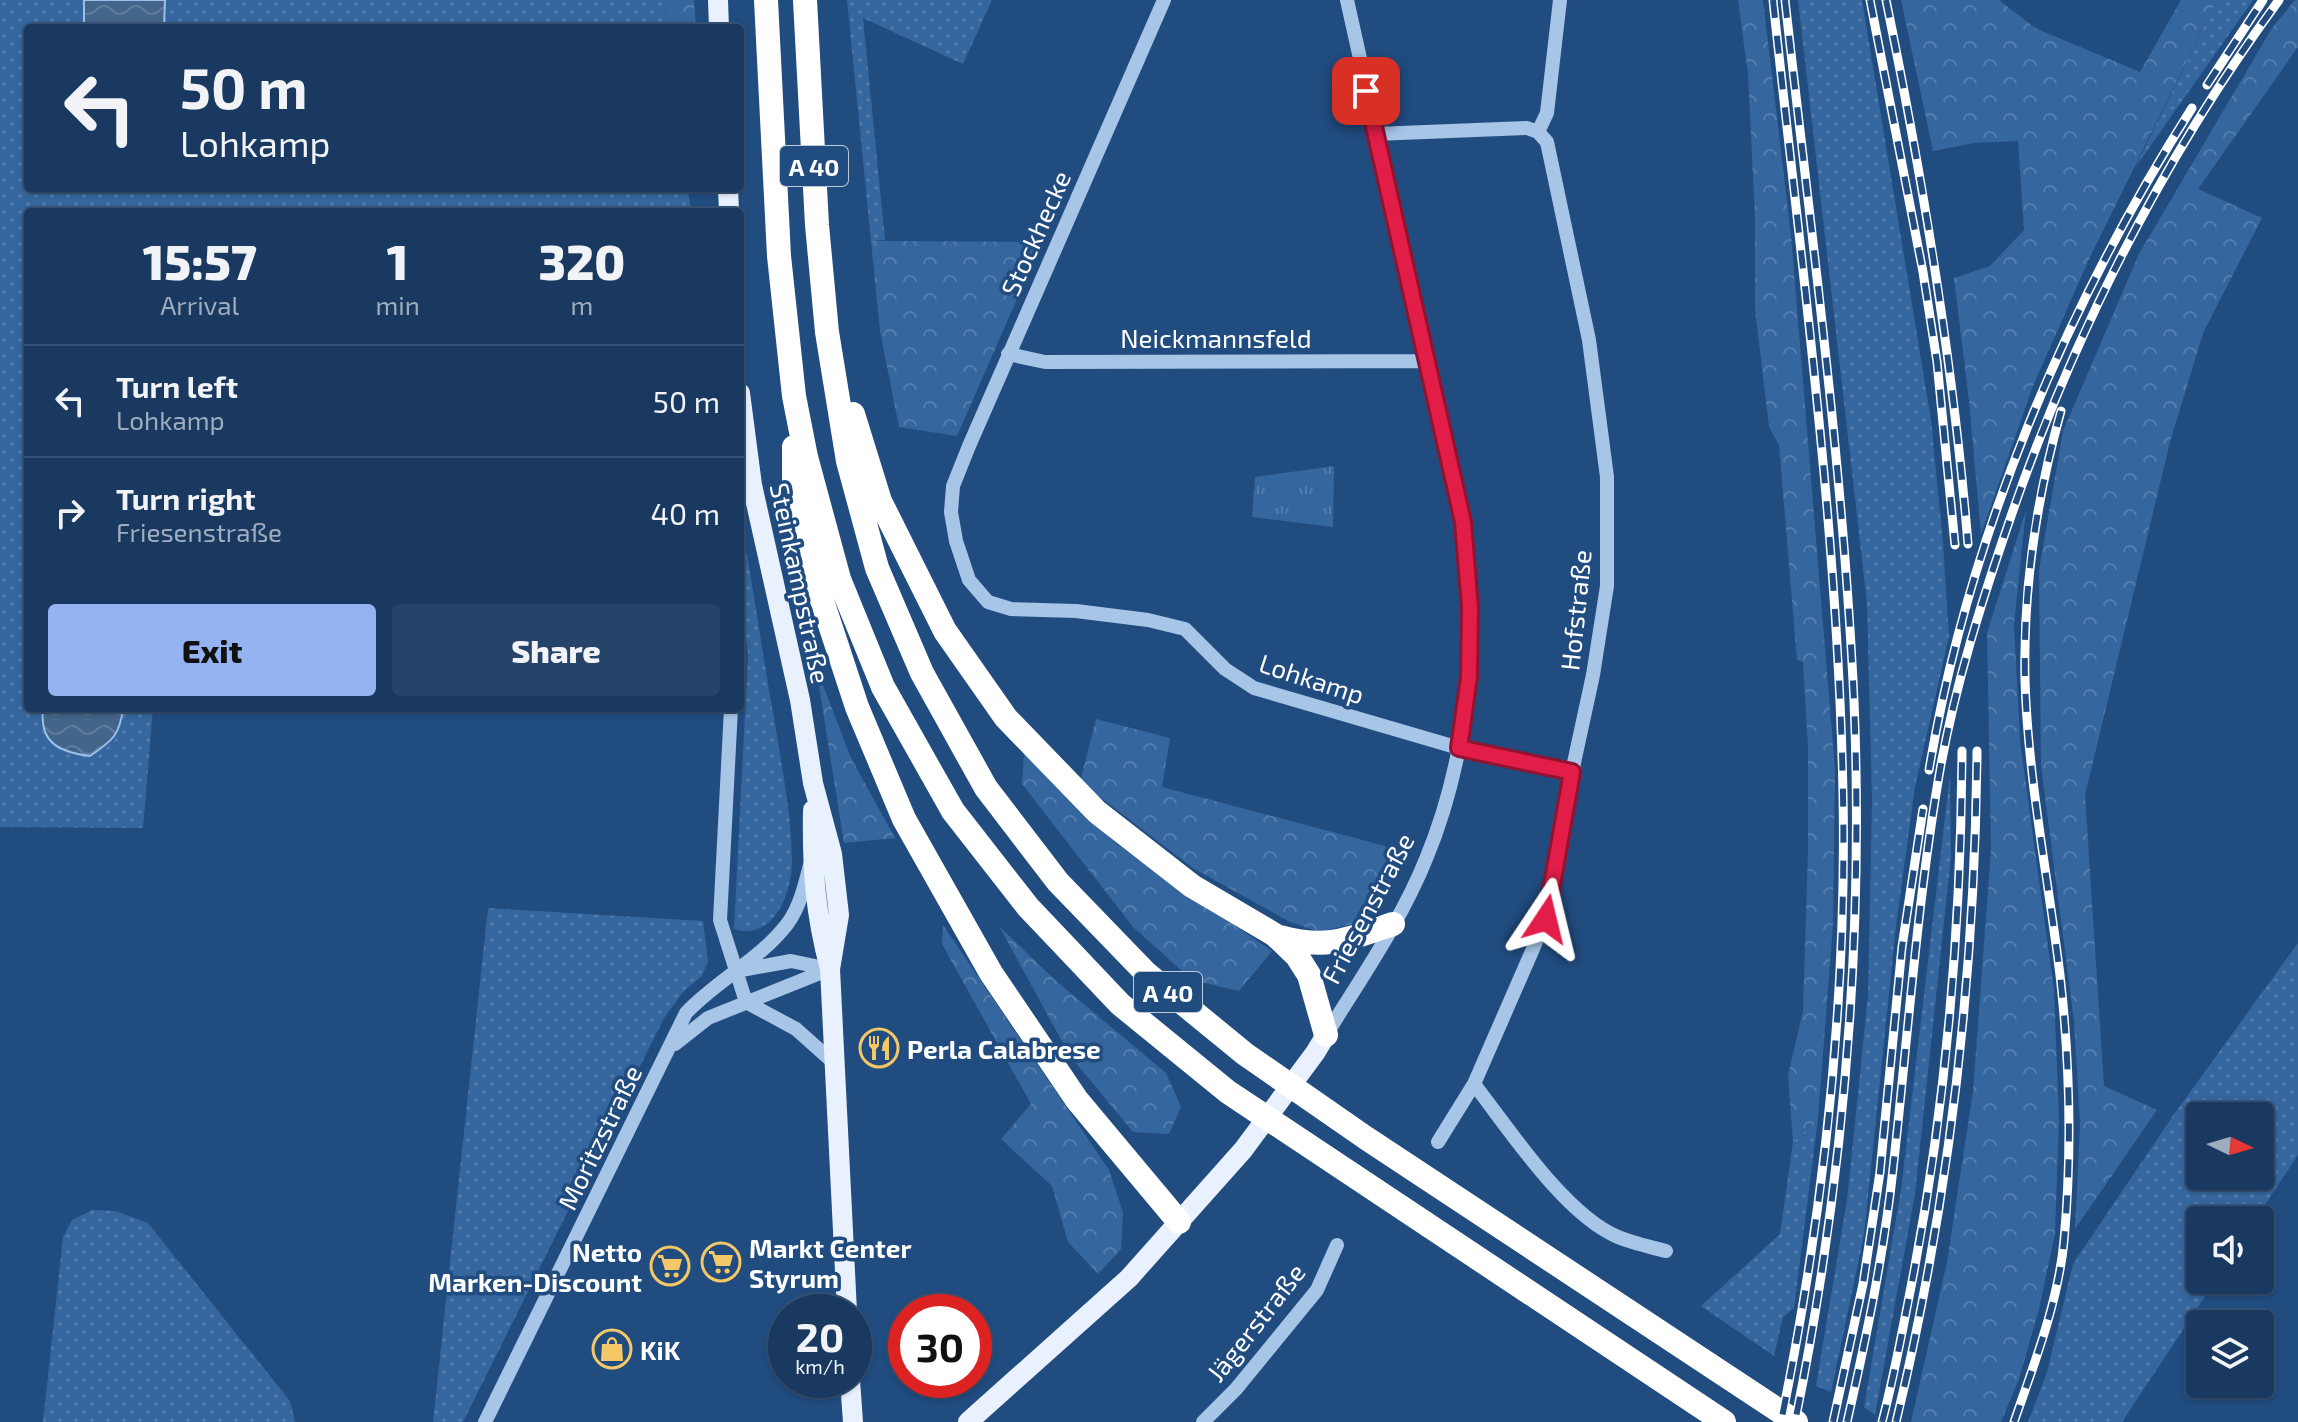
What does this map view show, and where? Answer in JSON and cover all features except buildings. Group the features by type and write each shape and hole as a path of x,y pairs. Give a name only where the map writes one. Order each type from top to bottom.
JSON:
{"highway":[{"name":"A 40","path":"766,0 779,256 794,396 806,457 839,579 883,687 953,811 1028,907 1120,1004 1228,1092 1724,1422"},
{"name":"A 40","path":"805,0 817,225 827,332 848,461 877,568 922,673 986,788 1058,882 1146,973 1245,1054 1366,1138 1796,1422"},
{"path":"827,332 880,501 945,631 1006,718 1097,812 1192,886 1275,935 1297,956 1309,975 1321,1044"},
{"path":"794,396 794,483 812,570 857,707 904,819 991,973 1077,1100 1179,1222"},
{"path":"1275,935 1308,945 1337,943 1393,924"}],"main road":[{"path":"718,0 719,24"},
{"name":"Steinkampstraße","path":"744,424 752,485 800,700 813,783 832,854 839,915 830,969 846,1294"},
{"name":"Steinkampstraße","path":"813,783 813,853 818,923 830,969"},
{"name":"Friesenstraße","path":"968,1422 1111,1296 1243,1150 1321,1044"},
{"path":"851,1398 853,1422"}],"street":[{"name":"Stockhecke","path":"953,486 1164,0"},
{"name":"Friesenstraße","path":"1321,1044 1426,862 1459,748 1469,677 1470,608 1463,522 1347,0"},
{"path":"1375,134 1527,128 1538,132 1547,113 1560,0"},
{"name":"Hofstraße","path":"1438,1142 1474,1084 1546,919 1607,586 1607,477 1589,340 1547,142 1538,132"},
{"name":"Neickmannsfeld","path":"1008,354 1045,362 1425,361"},
{"name":"Lohkamp","path":"953,486 951,512 956,541 969,580 988,602 1011,609 1076,611 1148,620 1185,629 1225,669 1254,688 1459,748 1572,772"},
{"path":"731,712 720,920 734,971 746,1002 796,1029 833,1062"},
{"name":"Moritzstraße","path":"485,1422 686,1013 789,921 802,895 813,853"},
{"path":"734,971 791,961 830,969"},
{"name":"Moritzstraße","path":"671,1046 708,1018 830,969"},
{"path":"1474,1084 1580,1213 1616,1236 1666,1251"},
{"name":"Jägerstraße","path":"1203,1422 1236,1389 1317,1290 1337,1245"}],"green space":[{"path":"0,0 84,0 84,24 24,24 24,192 688,192 690,208 24,208 24,712 42,712 41,724 121,725 123,712 153,712 143,828 0,827"},
{"path":"165,0 665,0 666,24 164,24"},
{"path":"665,0 694,0 696,24 666,24"},
{"path":"847,0 992,0 963,64 863,18 885,240 871,241"},
{"path":"1738,0 1763,0 1791,235 1835,769 1833,924 1818,1119 1793,1142 1788,1075 1803,1011 1808,747 1803,662 1797,660 1779,445 1769,427 1755,309 1755,217 1748,75"},
{"path":"1798,0 1862,0 1931,420 1949,636 1915,787 1896,926 1864,1235 1831,1392 1816,1386 1847,1200 1868,996 1872,801 1867,603"},
{"path":"1901,0 1999,0 2035,28 2140,72 2181,0 2217,0 2090,257 2033,386 1981,534 1954,278 1990,266 2024,230 2018,141 1974,143 1933,151"},
{"path":"2217,0 2253,0 2135,168"},
{"path":"2298,0 2298,47 2198,189 2262,218 2203,333 2170,442 2085,795 2104,1086 2157,1110 2075,1229 2080,1124 2074,1021 2041,766 2039,570 2063,431 2139,254 2272,28"},
{"path":"871,241 1042,242 957,436 899,427 880,331"},
{"path":"1334,466 1333,527 1252,517 1255,477"},
{"path":"2026,510 2014,625 2020,741 2054,990 2059,1119 2055,1234 2039,1309 2019,1379 2001,1422 1911,1422 1947,1262 1973,1091 1991,850 1987,633"},
{"path":"744,543 783,774 792,858 789,885 778,911 760,928 748,931 734,929 748,655"},
{"path":"816,667 851,758 895,838 844,843"},
{"path":"1096,719 1170,738 1162,787 1408,852 1365,921 1319,932 1290,922 1193,868 1080,782"},
{"path":"1024,753 1117,844 1272,951 1239,991 1192,980 1133,927 1022,784"},
{"path":"1950,775 1951,856 1915,1194 1875,1415 1864,1407 1901,1190"},
{"path":"488,908 703,921 708,961 702,976 683,992 664,1018 463,1422 433,1422"},
{"path":"943,925 1109,1170 1123,1212 1121,1249 1098,1274 1068,1242 1052,1186 1001,1139 1031,1104 942,944"},
{"path":"999,926 1055,980 1166,1073 1181,1107 1169,1134 1133,1132 1070,1056"},
{"path":"2298,943 2298,1155 2264,1206 2186,1206 2186,1294 2207,1294 2196,1310 2186,1310 2186,1325 2122,1422 2028,1422 2047,1372 2073,1264 2172,1117"},
{"path":"1818,1119 1794,1308 1783,1317 1774,1356 1701,1306 1780,1234 1793,1142"},
{"path":"92,1210 115,1211 148,1223 290,1401 295,1422 43,1422 63,1237 72,1220"}],"water":[{"path":"84,0 165,0 164,24 84,24"},
{"path":"43,712 122,712 114,736 90,756 69,752 53,744 44,730"}],"railway":[{"path":"1773,0 1826,496 1840,695 1843,794 1841,952 1829,1110 1809,1267 1781,1422"},
{"path":"1785,0 1842,525 1854,701 1856,792 1856,882 1846,1063 1826,1243 1795,1422"},
{"path":"1870,0 1923,272 1937,362 1955,545"},
{"path":"1886,0 1935,271 1954,407 1968,544"},
{"path":"2207,85 2263,0"},
{"path":"1847,1422 1885,1233 1919,919 1940,770 1953,707 1979,614 2034,453 2062,384 2124,251 2196,122 2279,0"},
{"path":"1929,770 1946,683 1969,597 1996,511 2028,426 2103,262 2192,108"},
{"path":"2014,1422 2056,1287 2064,1241 2068,1175 2069,1108 2063,1008 2034,791 2025,680 2026,612 2033,544 2061,411"},
{"path":"1882,1422 1922,1229 1941,1093 1954,957 1962,751"},
{"path":"1896,1422 1931,1256 1956,1088 1971,920 1977,751"},
{"path":"1833,1422 1863,1284 1880,1172 1902,947 1923,809"}],"place":[{"name":"Perla Calabrese","path":"879,1048"},
{"name":"Markt Center Styrum","path":"721,1262"},
{"name":"Netto Marken-Discount","path":"670,1266"},
{"name":"KiK","path":"612,1349"}],"route":[{"path":"1366,91 1463,522 1470,608 1469,677 1459,748 1572,772 1546,919"}]}
